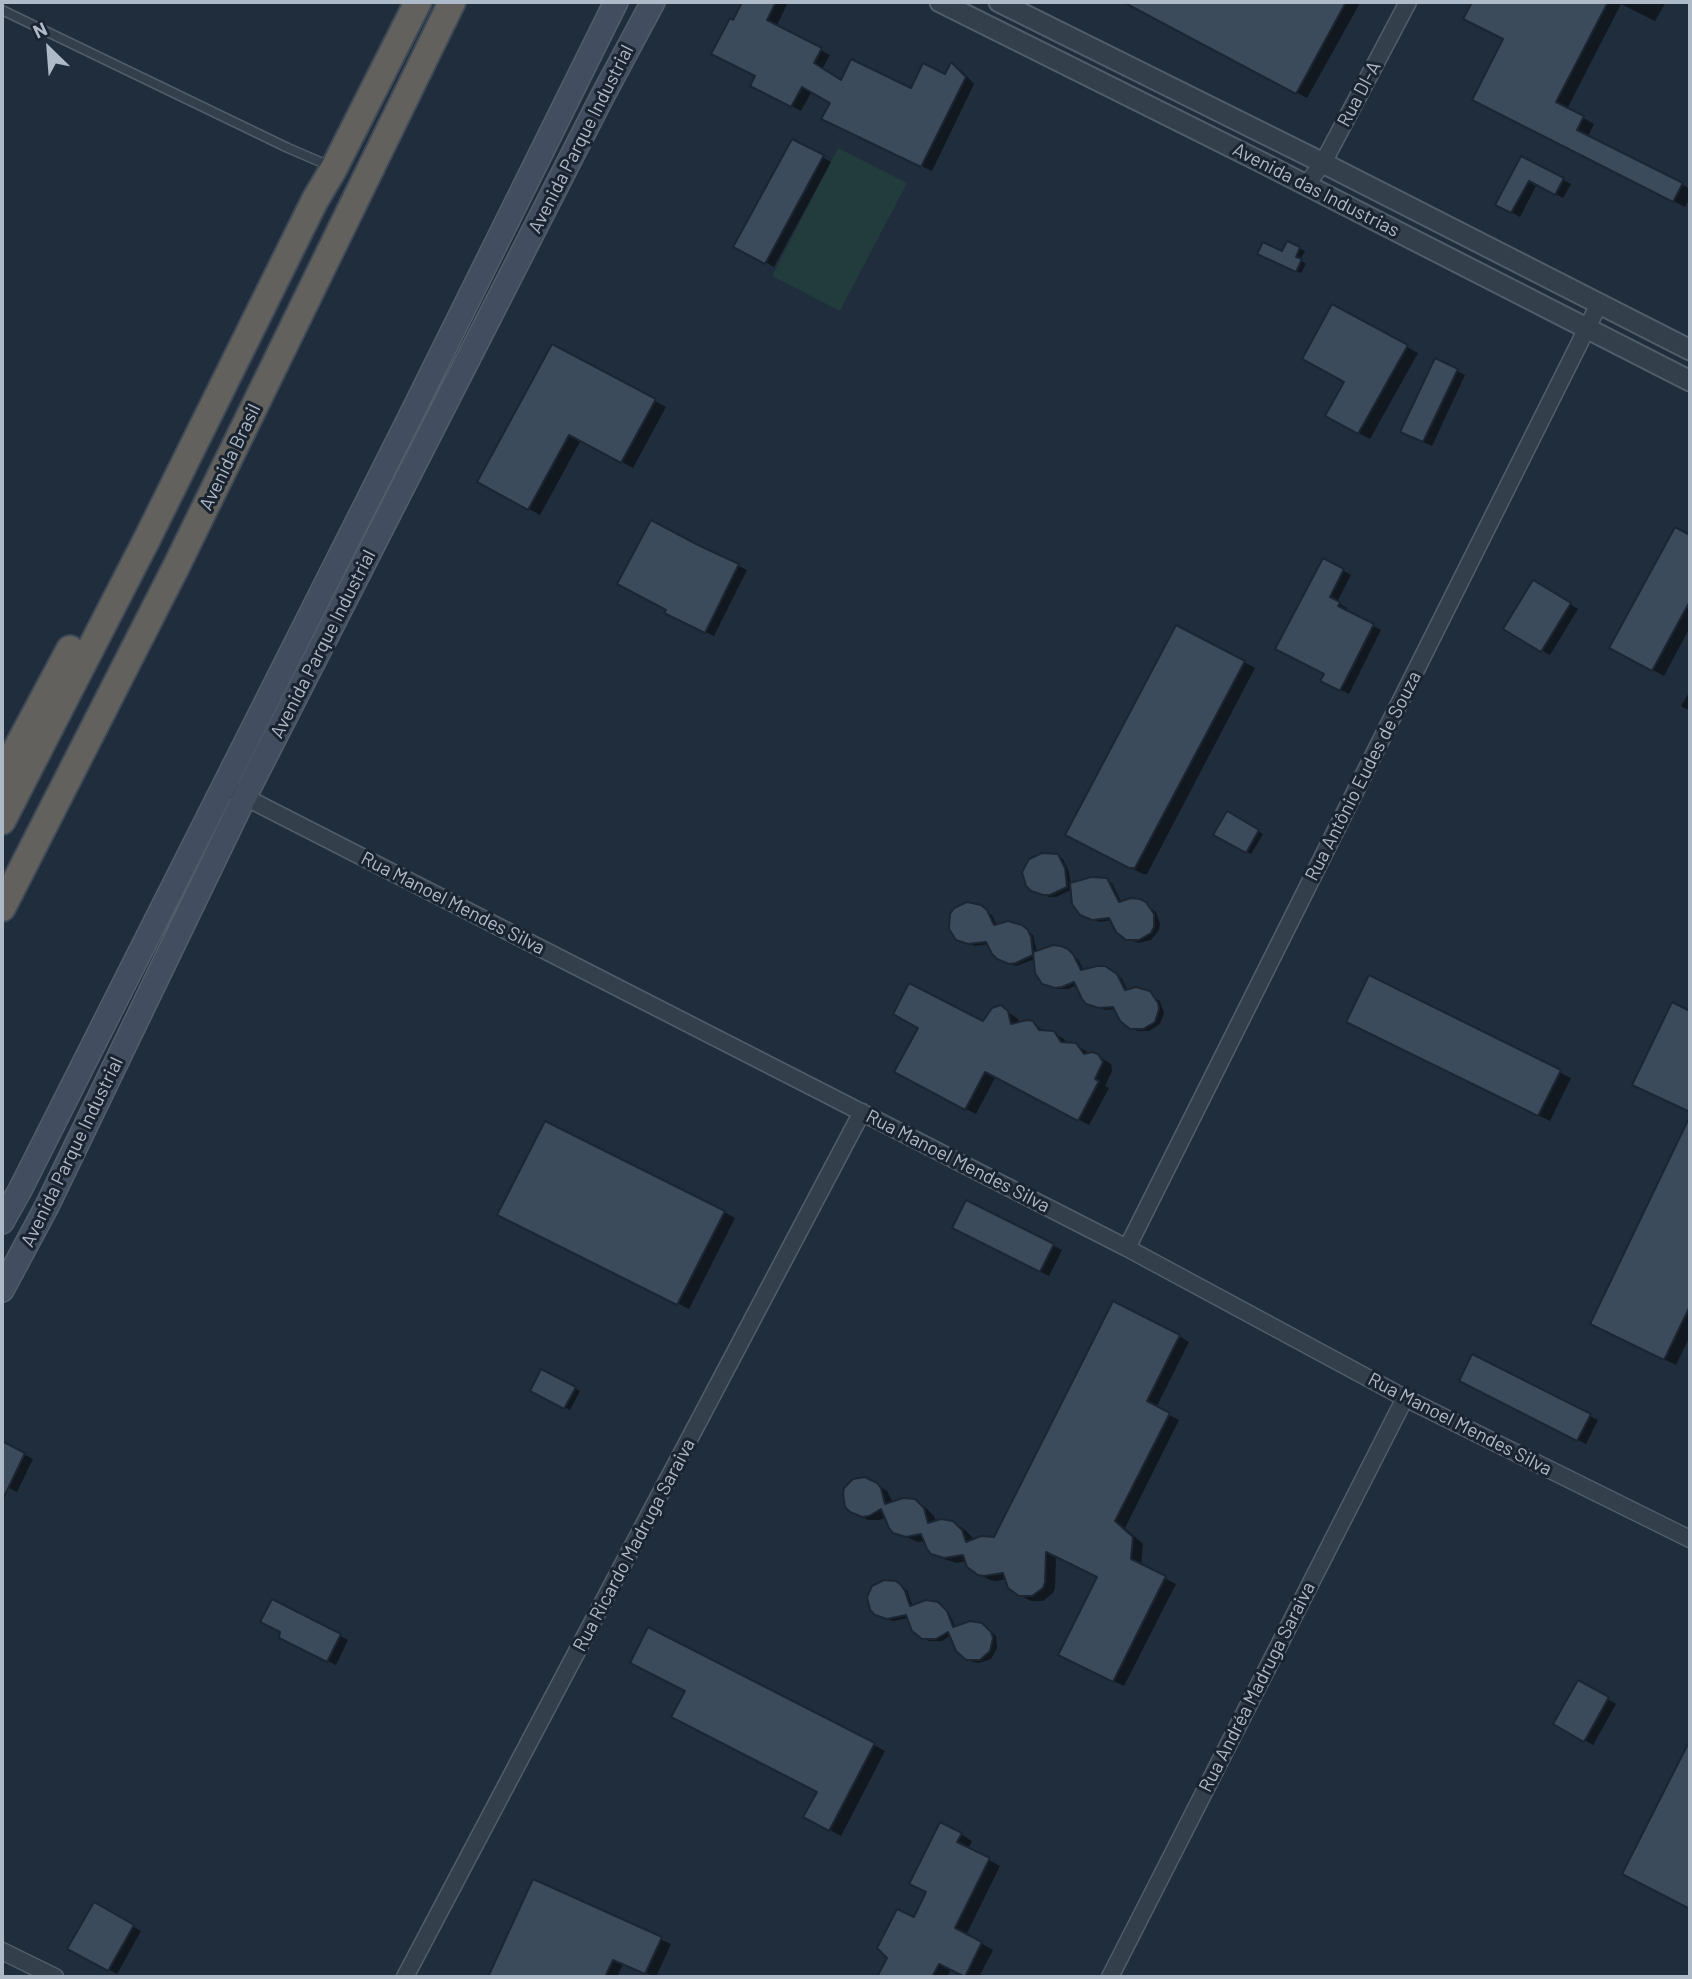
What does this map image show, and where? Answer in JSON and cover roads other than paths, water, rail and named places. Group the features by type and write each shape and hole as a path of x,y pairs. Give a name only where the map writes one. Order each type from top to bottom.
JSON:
{"highway":[{"name":"Avenida Brasil","path":"2,821 147,539 315,200 418,2"},
{"name":"Avenida Brasil","path":"2,908 182,554 452,2"},
{"path":"2,776 107,584 147,539"}],"main road":[{"name":"Avenida Parque Industrial","path":"2,1222 389,458 616,2"},
{"name":"Avenida Parque Industrial","path":"2,1290 47,1206 245,796 653,2"},
{"path":"518,198 544,210"},
{"path":"389,458 412,469"},
{"path":"54,1123 81,1136"}],"street":[{"name":"Avenida das Industrias","path":"940,2 1690,381"},
{"name":"Avenida das Industrias","path":"999,2 1690,350"},
{"name":"Rua DI-A","path":"1306,185 1322,163 1408,2"},
{"path":"1012,38 1028,16"},
{"name":"Rua Antônio Eudes de Souza","path":"1127,1248 1599,304"},
{"name":"Rua Manoel Mendes Silva","path":"223,787 1127,1248 1405,1398 1689,1534"},
{"name":"Rua Ricardo Madruga Saraiva","path":"405,1977 862,1112"},
{"name":"Rua Andréa Madruga Saraiva","path":"1110,1977 1405,1398"},
{"path":"2,1951 55,1977"}],"lane":[{"path":"2,10 334,168"}]}
